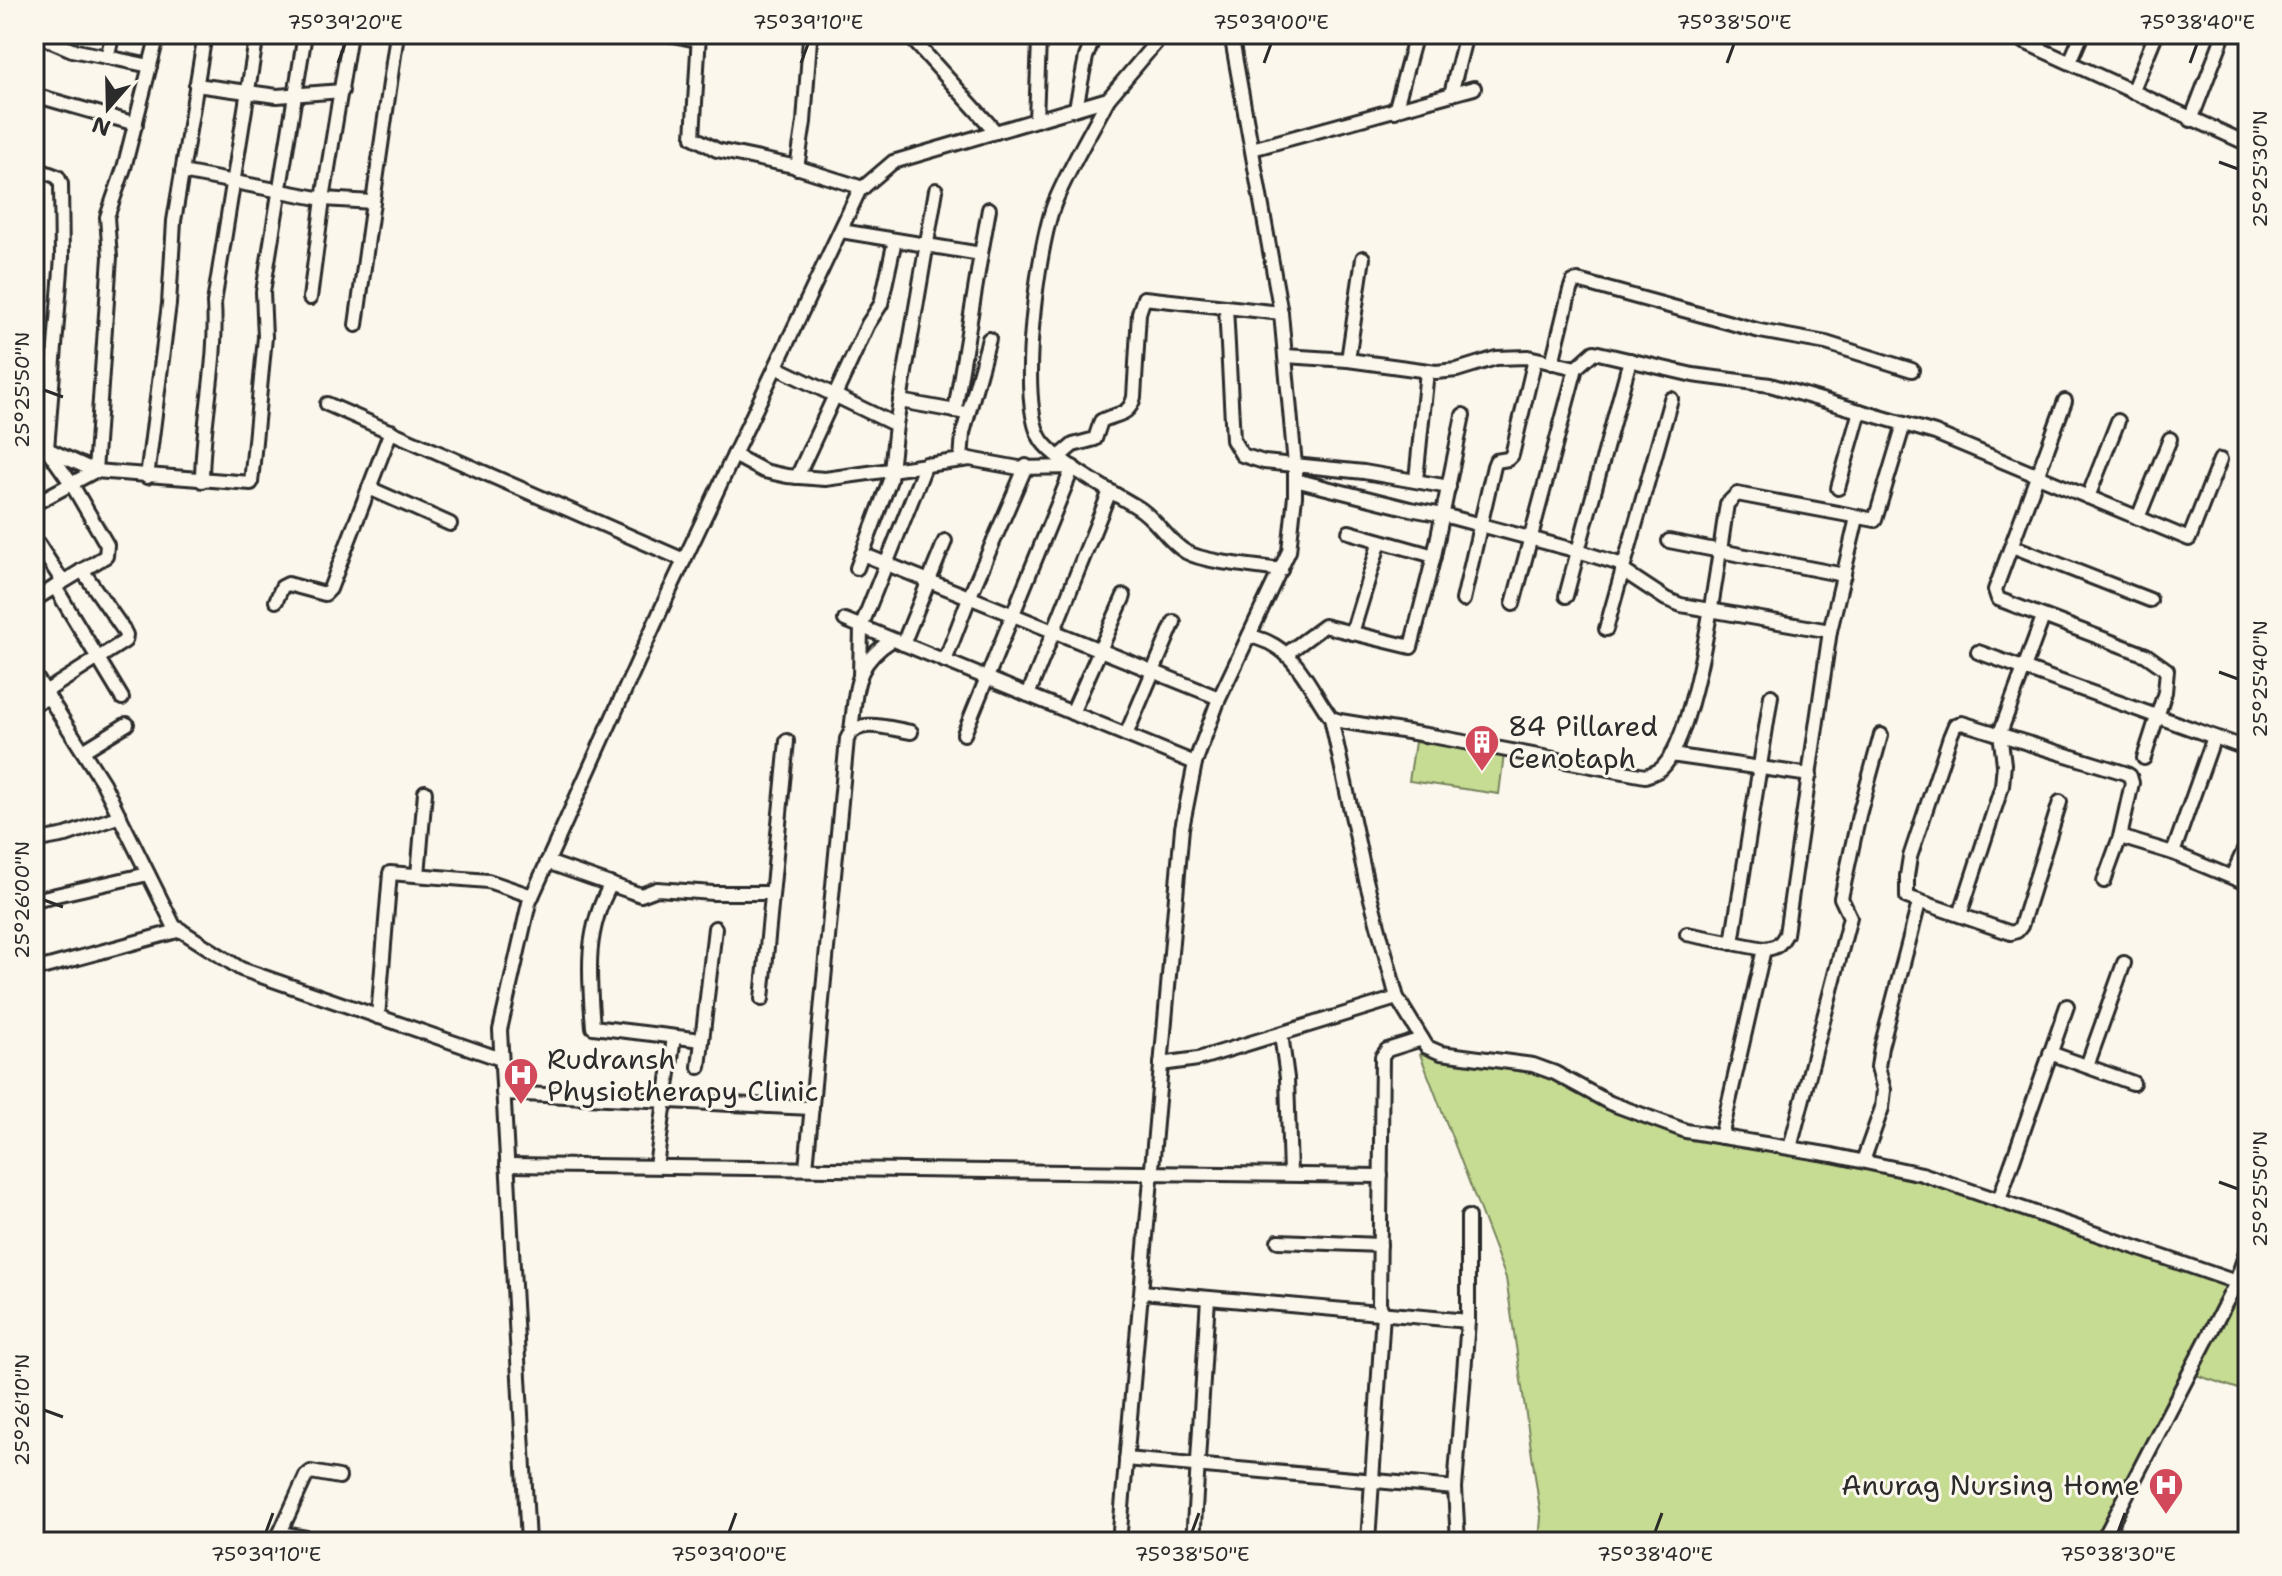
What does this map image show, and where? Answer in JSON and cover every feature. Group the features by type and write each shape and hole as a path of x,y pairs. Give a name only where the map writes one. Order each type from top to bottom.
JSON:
{"street":[{"path":"35,34 72,50 150,66"},
{"path":"107,57 113,34"},
{"path":"95,471 110,257 107,217 136,124 158,34"},
{"path":"147,477 169,304 174,221 205,34"},
{"path":"202,481 202,452 216,335 214,303 220,252 257,34"},
{"path":"34,445 95,471 251,483 265,337 263,292 305,34"},
{"path":"310,298 350,34"},
{"path":"356,325 397,34"},
{"path":"668,34 698,37 699,71 693,137 717,150 797,168 863,188"},
{"path":"902,34 914,41 996,132"},
{"path":"1023,34 1039,40 1036,120"},
{"path":"1076,108 1086,57 1095,34"},
{"path":"1163,34 1108,99 1055,203 1038,268 1031,362 1033,422 1043,442 1073,467 1149,514 1184,551 1201,557 1281,570"},
{"path":"1119,1542 1182,828 1195,763 1219,698 1289,551 1295,480 1281,313 1231,34"},
{"path":"1395,111 1416,34"},
{"path":"1451,94 1466,34"},
{"path":"2007,34 2248,144"},
{"path":"2070,62 2082,34"},
{"path":"2132,92 2156,34"},
{"path":"2191,120 2224,34"},
{"path":"797,168 810,39"},
{"path":"196,85 295,96 342,91"},
{"path":"1252,149 1474,88"},
{"path":"34,95 136,124"},
{"path":"528,1542 500,1030 532,896 684,560 863,188 893,162 1108,99"},
{"path":"34,168 58,177 61,184 62,257 47,449 107,545 106,556 34,600"},
{"path":"182,172 323,199 373,202"},
{"path":"857,568 892,469 896,425 936,190"},
{"path":"961,460 962,412 989,209"},
{"path":"841,231 981,254"},
{"path":"797,477 868,324 881,304 895,240"},
{"path":"1348,360 1363,258"},
{"path":"1552,363 1570,290 1573,282 1578,281 1760,331 1826,343 1912,370"},
{"path":"1060,456 1073,445 1095,439 1101,421 1121,416 1130,409 1134,397 1141,300 1156,298 1281,313"},
{"path":"1226,307 1233,440 1236,448 1250,459 1449,487"},
{"path":"962,412 989,339"},
{"path":"1513,604 1576,368 1594,352 1693,375 1770,385 1935,433 2189,539 2220,460"},
{"path":"1285,356 1348,360 1427,371 1457,370 1496,358 1535,359 1576,368"},
{"path":"1463,600 1496,461 1508,459 1515,447 1535,359"},
{"path":"1566,596 1630,360"},
{"path":"776,367 896,425"},
{"path":"1416,480 1427,371"},
{"path":"1606,629 1671,399"},
{"path":"900,401 962,412"},
{"path":"2065,401 1995,590 1998,599 2146,655 2167,670 2168,679 2158,718 2144,758"},
{"path":"327,404 684,560"},
{"path":"1838,488 1860,411"},
{"path":"1286,654 1324,626 1411,647 1434,556 1463,415"},
{"path":"2088,497 2118,421"},
{"path":"1331,718 1645,776 1661,769 1671,755 1694,693 1727,504 1737,494 1875,520 1904,424"},
{"path":"276,601 282,587 288,584 325,594 330,589 391,431"},
{"path":"2138,518 2170,439"},
{"path":"734,455 764,471 825,479 970,459 1019,468 1073,467"},
{"path":"806,1168 847,739 860,677 861,627 926,464"},
{"path":"945,661 1026,466"},
{"path":"964,734 1073,467"},
{"path":"34,504 95,471"},
{"path":"1295,480 1578,551 1622,567 1666,599 1681,605 1830,631"},
{"path":"369,488 450,524"},
{"path":"1028,695 1110,491"},
{"path":"1687,934 1764,949 1775,948 1782,943 1786,934 1830,631 1857,518"},
{"path":"1349,532 1434,556"},
{"path":"34,538 122,698"},
{"path":"860,677 870,656 897,642 929,581 945,541"},
{"path":"1352,633 1380,541"},
{"path":"1669,541 1844,575"},
{"path":"2012,546 2150,600"},
{"path":"862,554 1219,698"},
{"path":"34,703 122,645 126,635 82,570"},
{"path":"1072,713 1124,596"},
{"path":"1960,915 2002,786 2004,764 2000,733 2026,670 2043,617"},
{"path":"845,620 1195,763"},
{"path":"1126,735 1174,622"},
{"path":"1249,636 1266,639 1298,665 1331,718 1366,880 1397,998 1427,1047 1441,1053 1533,1065 1555,1073 1610,1103 1662,1124 1922,1174 2236,1282"},
{"path":"1978,652 2248,749"},
{"path":"34,674 120,816 174,926 241,969 501,1059"},
{"path":"1732,943 1771,696"},
{"path":"83,751 127,724"},
{"path":"2060,802 2017,931 2011,933 1907,897 1908,867 1955,725 1971,724 2130,776 2132,783 2120,837 2104,881"},
{"path":"851,730 874,726 911,732"},
{"path":"1790,1148 1850,917 1841,898 1881,735"},
{"path":"2173,853 2214,737"},
{"path":"762,999 787,741"},
{"path":"1671,755 1810,775"},
{"path":"418,875 425,792"},
{"path":"34,840 66,835 120,816"},
{"path":"2120,837 2173,853 2248,884"},
{"path":"2232,876 2248,842"},
{"path":"547,862 641,895 657,889 772,893"},
{"path":"378,1017 390,873 488,881 532,896"},
{"path":"34,900 148,874"},
{"path":"611,884 591,943 588,965 593,1027 702,1040"},
{"path":"1863,1161 1883,1099 1878,1067 1881,1047 1919,903"},
{"path":"699,1067 715,928"},
{"path":"34,970 181,930"},
{"path":"1721,1137 1764,949"},
{"path":"2087,1066 2124,963"},
{"path":"1161,1064 1198,1059 1397,998"},
{"path":"1999,1200 2067,1006"},
{"path":"1281,1034 1287,1078 1290,1174"},
{"path":"656,1166 674,1037"},
{"path":"1368,1542 1383,1313 1379,1304 1382,1057 1387,1050 1422,1039"},
{"path":"2050,1053 2133,1083"},
{"path":"503,1093 812,1108"},
{"path":"507,1165 1381,1176"},
{"path":"1458,1542 1455,1488 1468,1321 1468,1217"},
{"path":"1278,1241 1380,1245"},
{"path":"2102,1542 2236,1282 2248,1247"},
{"path":"1142,1292 1468,1321"},
{"path":"1193,1542 1208,1298"},
{"path":"1126,1459 1455,1488"},
{"path":"329,1542 278,1538 306,1476 311,1472 339,1477"}],"green space":[{"path":"1415,742 1504,754 1499,794 1409,781"},
{"path":"1420,1054 1483,1057 1545,1070 1621,1111 1850,1159 1950,1184 2235,1285 2248,1247 2248,1392 2190,1373 2102,1542 1539,1542 1541,1517 1506,1278"}],"place":[{"name":"84 Pillared Cenotaph","path":"1482,773"},
{"name":"Rudransh Physiotherapy Clinic","path":"521,1106"},
{"name":"Anurag Nursing Home","path":"2166,1516"}]}
